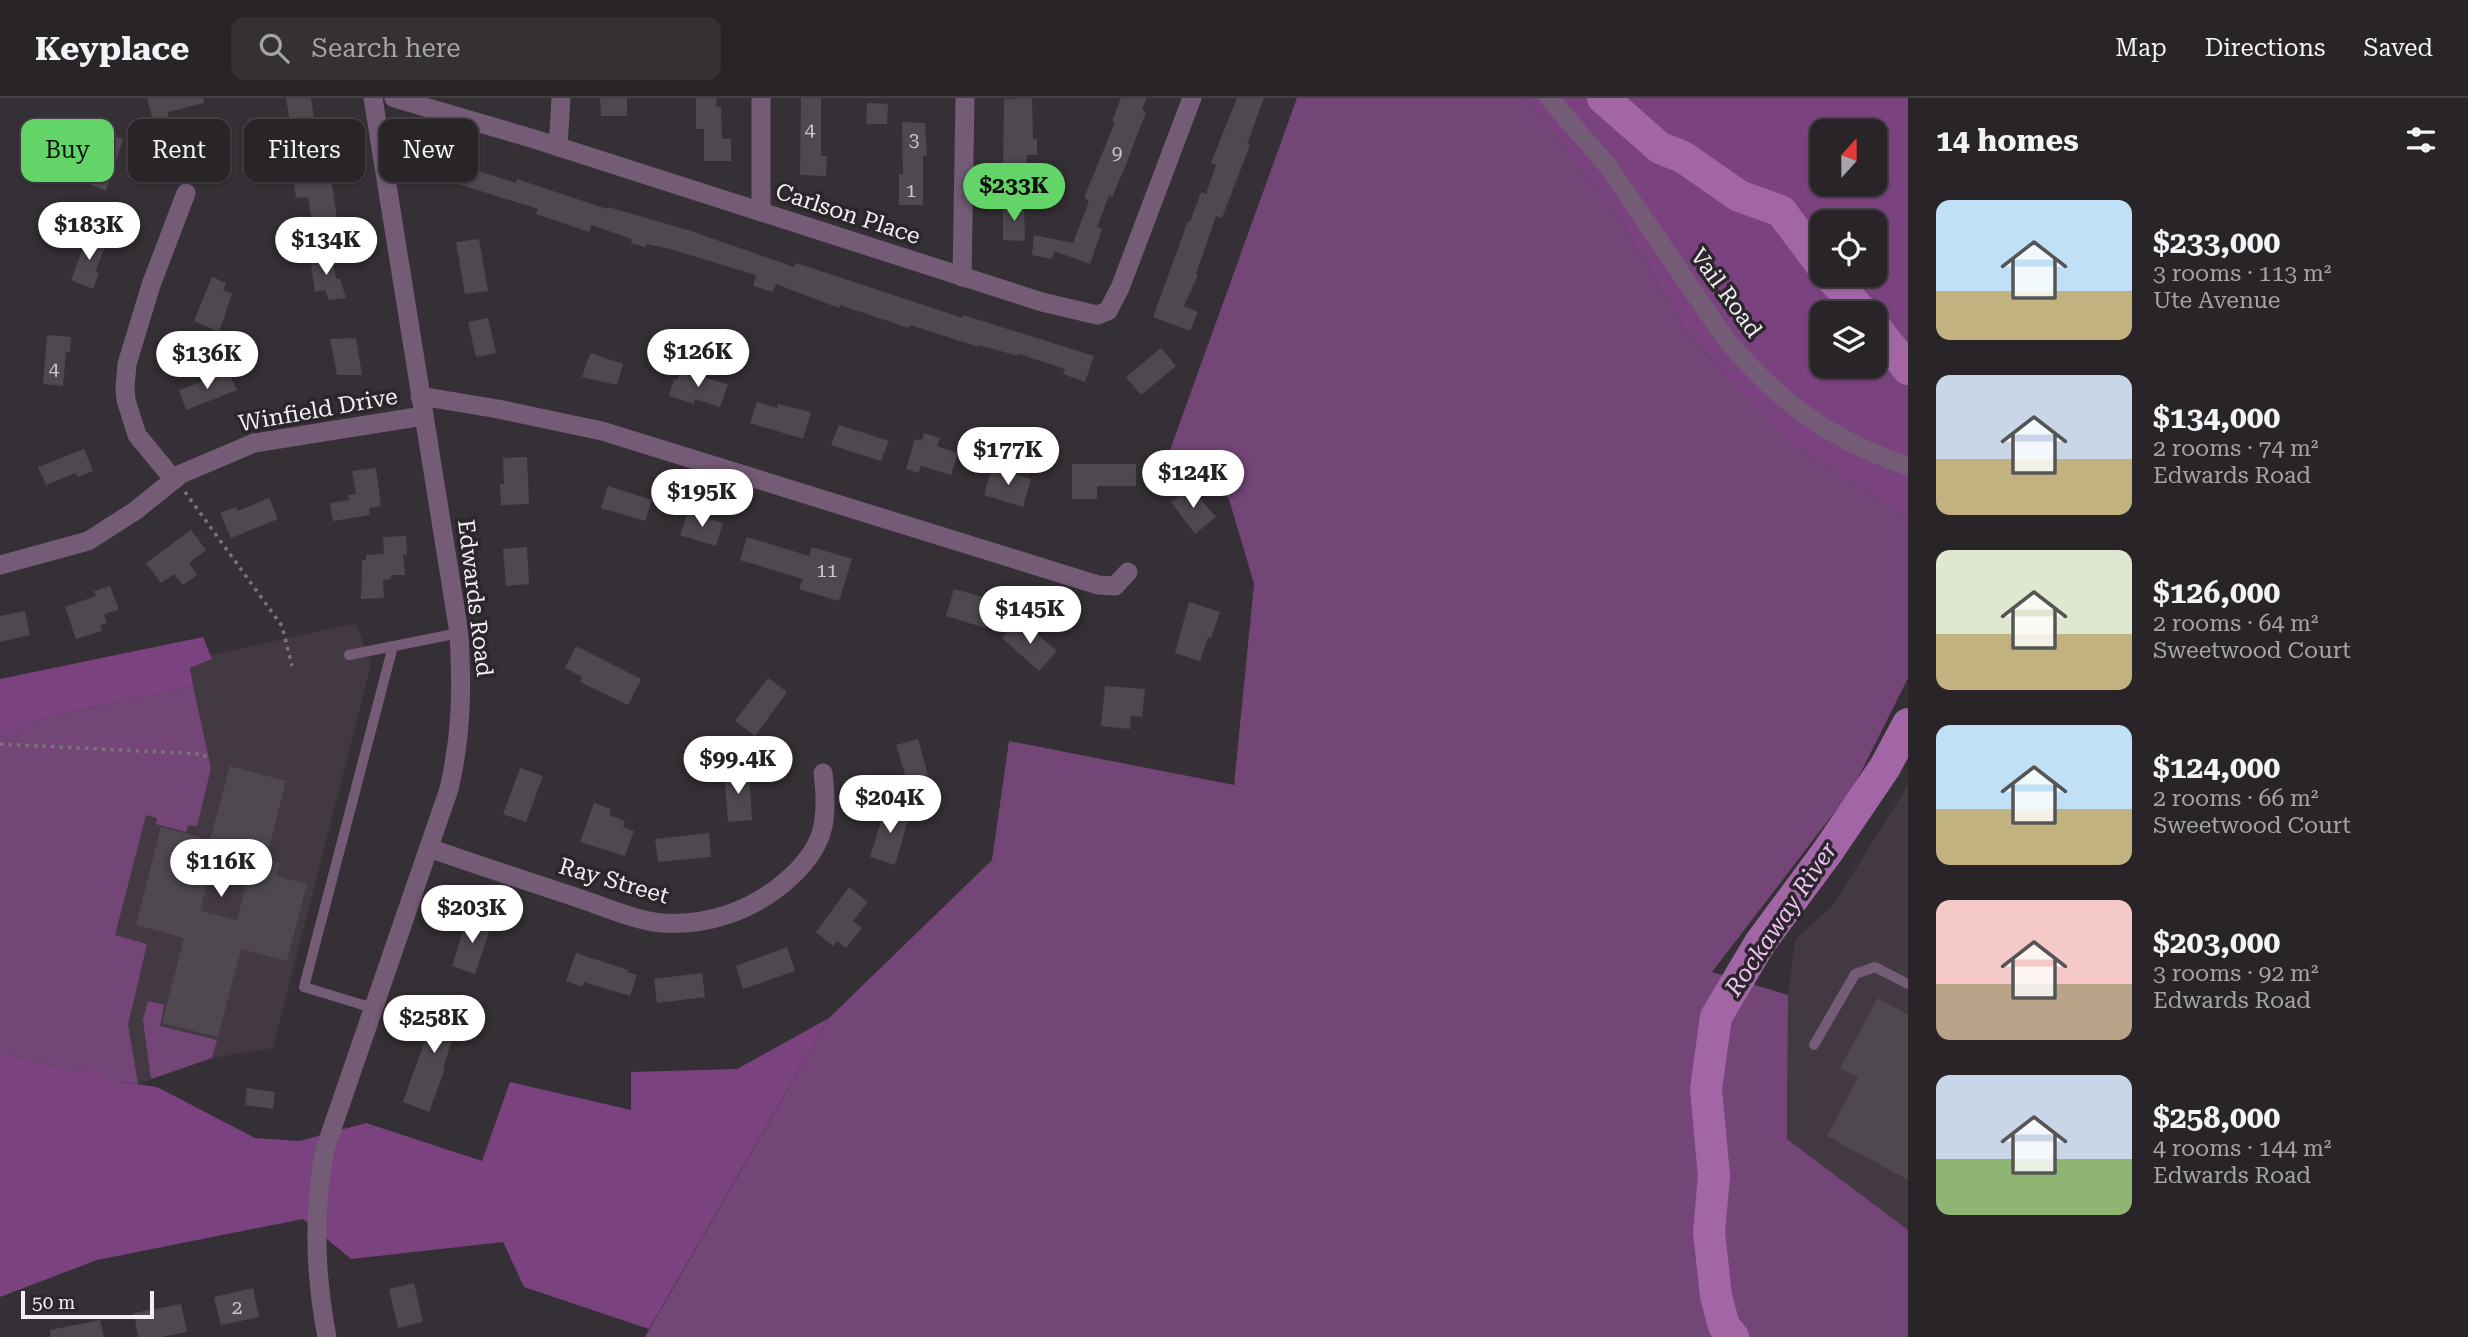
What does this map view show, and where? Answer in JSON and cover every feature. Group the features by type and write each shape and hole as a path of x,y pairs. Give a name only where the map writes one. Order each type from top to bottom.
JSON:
{"street":[{"name":"Edwards Road","path":"327,1337 318,1275 317,1226 319,1178 325,1149 449,789 457,754 462,710 458,633 373,98"},
{"name":"Carlson Place","path":"394,98 558,147 1042,302 1097,315 1108,311 1120,288 1192,98"},
{"path":"558,147 561,98"},
{"path":"761,98 761,212"},
{"path":"962,277 965,98"},
{"name":"Vail Road","path":"1549,98 1608,166 1725,338 1746,363 1796,410 1819,425 1873,453 1908,466"},
{"path":"179,485 137,435 125,388 127,364 151,285 186,193"},
{"name":"Winfield Drive","path":"420,396 602,431 1098,585 1115,586 1128,572"},
{"name":"Winfield Drive","path":"0,565 88,541 179,485 181,474 254,443 424,416"},
{"name":"Ray Street","path":"429,848 660,923 708,920 753,904 783,884 808,858 821,834 826,814 822,773"}],"lane":[{"path":"349,655 458,633"},
{"path":"373,1008 304,987 393,646"},
{"path":"1814,1045 1855,974 1875,967 1908,985"}],"path":[{"path":"179,485 282,626 292,667"},
{"path":"0,744 201,754 208,758"}],"shaded area":[{"path":"1297,98 1520,98 1535,110 1618,216 1690,337 1790,442 1908,519 1908,678 1853,788 1712,972 1788,995 1787,1139 1908,1230 1908,1337 645,1337 829,1018 992,860 1009,741 1234,785 1254,584 1229,499 1170,450"},
{"path":"1520,98 1908,98 1908,519 1790,442 1690,337 1618,216 1535,110"},
{"path":"356,623 371,665 273,1048 212,1058 138,1084 120,1082 0,1052 0,738 193,686 190,668 211,659 211,655"},
{"path":"203,637 212,659 190,668 193,686 41,719 0,738 0,679"},
{"path":"193,686 211,768 197,826 188,825 186,832 156,824 157,818 146,815 115,935 147,944 128,1025 138,1084 120,1082 93,1067 79,1072 0,1052 0,738 41,719"},
{"path":"1908,785 1908,1230 1787,1139 1788,995 1795,940 1833,905"},
{"path":"148,1001 164,1005 160,1026 217,1040 212,1058 151,1079 143,1020"},
{"path":"829,1018 649,1329 524,1287 503,1242 351,1259 303,1219 97,1260 0,1297 0,1052 79,1072 93,1067 120,1082 157,1087 255,1138 299,1141 366,1123 482,1161 510,1082 631,1110 631,1072 737,1069"}],"building":[{"path":"147,98 203,98 204,103 168,112 168,117 153,119"},
{"path":"286,98 311,98 314,119 290,119"},
{"path":"600,98 627,98 627,116 601,116"},
{"path":"696,98 717,98 716,107 721,107 722,139 731,139 731,161 704,161 704,129 696,129"},
{"path":"801,98 821,98 821,156 827,156 826,176 800,175"},
{"path":"1032,98 1033,139 1037,139 1037,155 1027,155 1026,171 1003,171 1004,99"},
{"path":"1121,98 1147,98 1142,110 1146,112 1125,167 1112,197 1109,195 1097,227 1102,229 1090,264 1054,251 1052,259 1032,255 1034,235 1073,243 1089,201 1084,198 1115,122 1112,121"},
{"path":"1237,98 1264,98 1247,144 1250,145 1222,218 1216,216 1196,274 1198,275 1184,306 1198,312 1190,331 1153,317 1188,221 1190,222 1201,192 1206,194 1216,165 1211,163"},
{"path":"867,103 888,104 887,124 866,124"},
{"path":"902,122 925,123 927,156 923,156 923,205 899,205 899,174 903,174"},
{"path":"114,136 123,139 114,167"},
{"path":"478,171 516,183 517,179 607,209 608,207 688,230 794,267 796,263 963,318 963,315 1094,356 1085,382 1063,374 1065,369 1019,354 1018,356 979,347 910,325 909,328 840,305 839,308 776,284 773,292 753,286 756,275 670,249 631,243 632,239 591,225 589,232 536,214 538,209 452,182 478,182"},
{"path":"85,182 109,182 106,191"},
{"path":"332,182 337,219 312,222 308,197 296,198 294,183"},
{"path":"1003,206 1024,206 1025,241 1003,240"},
{"path":"88,234 107,241 95,272 99,273 93,289 71,280"},
{"path":"479,239 488,291 465,294 456,242"},
{"path":"332,254 336,279 340,279 346,298 329,300 325,290 315,292 310,257"},
{"path":"212,277 226,283 223,290 232,294 219,332 194,321"},
{"path":"488,318 496,353 476,357 468,322"},
{"path":"47,335 71,337 70,352 66,352 63,386 43,384"},
{"path":"356,338 362,375 337,375 330,339"},
{"path":"1161,348 1176,366 1141,395 1126,377"},
{"path":"590,353 623,364 617,385 582,377"},
{"path":"680,371 728,384 720,407 695,399 694,404 669,396 674,379 677,380"},
{"path":"228,372 237,390 186,410 179,390"},
{"path":"757,402 777,408 778,404 811,412 803,439 750,423"},
{"path":"839,425 889,441 881,461 831,445"},
{"path":"924,433 940,438 937,446 958,453 951,475 921,466 919,473 906,469 915,439 922,441"},
{"path":"84,449 93,471 78,477 76,473 46,485 38,467"},
{"path":"527,457 529,504 501,505 500,484 504,484 503,458"},
{"path":"1072,464 1136,464 1136,486 1097,486 1097,499 1072,499"},
{"path":"992,467 1031,479 1023,507 984,495"},
{"path":"376,468 381,506 369,508 370,515 333,521 330,503 349,500 348,495 356,494 352,471"},
{"path":"608,486 652,500 645,521 601,508"},
{"path":"1190,487 1216,517 1195,534 1171,502"},
{"path":"269,498 278,519 231,538 220,513 236,507 238,511"},
{"path":"688,512 723,523 716,546 680,535"},
{"path":"191,530 206,550 189,563 197,575 183,585 174,574 161,583 146,563"},
{"path":"406,536 407,555 403,555 405,575 391,575 391,579 383,580 384,598 361,599 362,560 366,560 366,555 384,554 383,537"},
{"path":"747,537 809,556 812,547 852,559 839,601 799,589 803,579 740,560"},
{"path":"527,547 529,584 506,586 503,549"},
{"path":"110,586 119,610 104,614 107,623 100,625 102,631 76,639 65,607 96,596 94,591"},
{"path":"954,589 994,600 985,628 946,616"},
{"path":"1189,602 1220,612 1200,661 1175,653"},
{"path":"25,611 30,635 0,642 0,616"},
{"path":"1017,622 1026,629 1028,627 1057,651 1039,671 1002,638"},
{"path":"576,646 641,679 628,705 580,682 582,677 565,668"},
{"path":"768,678 787,692 755,736 735,721"},
{"path":"1105,686 1145,689 1142,717 1131,716 1130,729 1101,726"},
{"path":"918,739 928,775 907,781 896,745"},
{"path":"230,766 286,781 266,859 280,863 276,876 307,884 287,961 241,949 218,1037 162,1023 184,938 136,925 161,827 210,840","holes":["210,872 247,882 237,920 200,911"]},
{"path":"520,768 543,776 526,822 503,814"},
{"path":"749,770 752,820 728,822 724,772"},
{"path":"594,803 611,809 609,815 625,821 623,827 634,831 625,856 580,842"},
{"path":"886,806 910,813 895,865 870,857"},
{"path":"709,833 711,857 658,862 655,839"},
{"path":"849,887 868,902 853,921 862,928 846,948 837,941 833,946 816,932"},
{"path":"468,916 492,923 475,974 452,966"},
{"path":"787,947 795,971 743,989 736,966"},
{"path":"576,953 637,975 630,996 584,982 582,987 566,981"},
{"path":"702,973 705,997 657,1003 654,979"},
{"path":"441,995 464,1004 429,1112 403,1102"},
{"path":"1878,998 1908,1015 1908,1180 1827,1136 1858,1078 1840,1068"},
{"path":"247,1088 275,1092 273,1109 245,1105"},
{"path":"414,1283 423,1322 398,1328 389,1289"},
{"path":"253,1288 259,1317 221,1325 214,1297"},
{"path":"181,1304 187,1332 161,1337 138,1337 134,1313"},
{"path":"100,1320 104,1337 50,1337 50,1330"}],"waterway":[{"name":"Rockaway River","path":"1603,98 1660,148 1683,157 1739,196 1781,211 1810,250"},
{"name":"Rockaway River","path":"1840,287 1852,301"},
{"name":"Rockaway River","path":"1887,342 1908,369"},
{"name":"Rockaway River","path":"1733,1337 1724,1326 1716,1296 1709,1232 1714,1176 1706,1089 1716,1017 1760,943 1828,851 1885,767 1908,724"}]}
